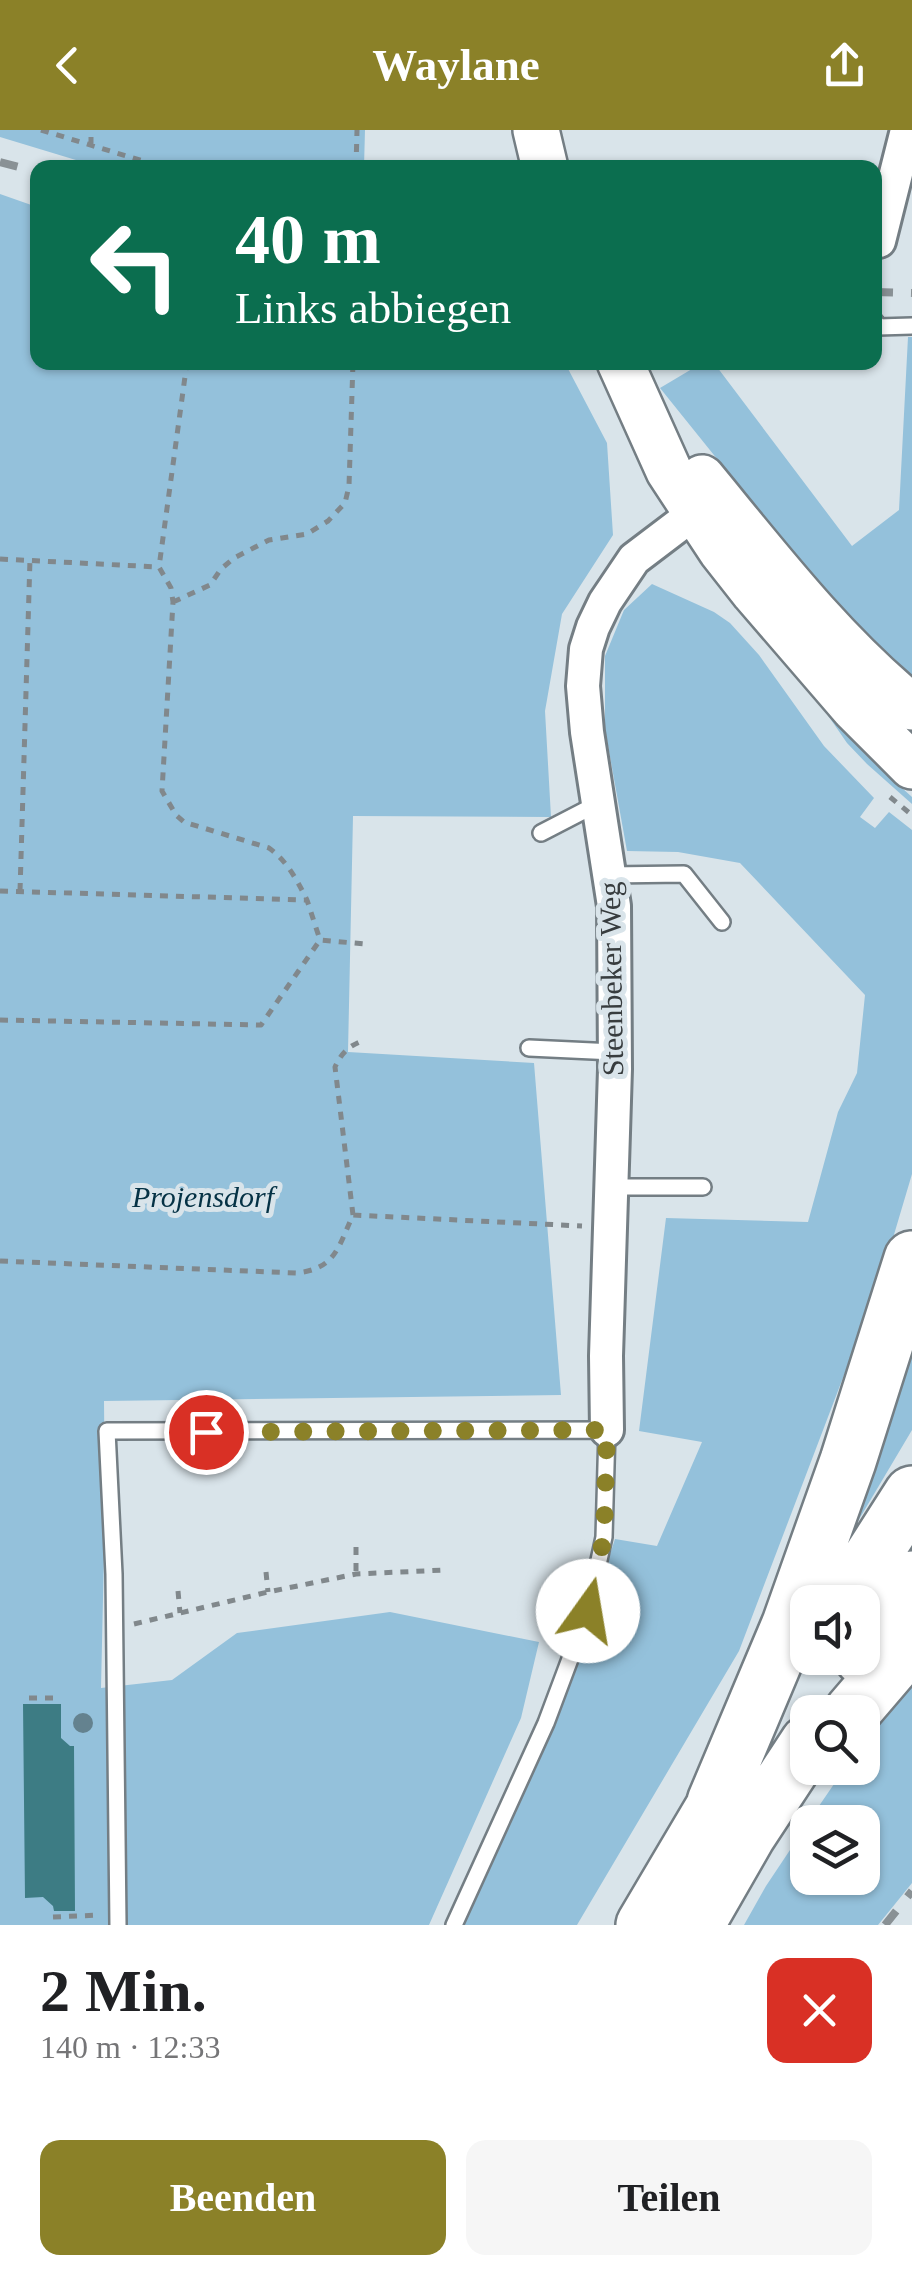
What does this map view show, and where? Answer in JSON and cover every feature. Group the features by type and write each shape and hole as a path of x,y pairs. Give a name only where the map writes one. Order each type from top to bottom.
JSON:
{"highway":[{"path":"696,1925 790,1624 848,1461 912,1259"},
{"path":"854,1585 912,1494"},
{"path":"880,1629 912,1579"},
{"path":"867,1695 912,1642"},
{"path":"731,1819 800,1675"},
{"path":"644,1925 731,1819 790,1761"},
{"path":"731,1819 790,1778"}],"main road":[{"path":"536,130 543,160"},
{"path":"625,374 662,459 880,680 912,707"},
{"path":"706,504 721,550 854,708 912,766"}],"street":[{"path":"882,229 906,130"},
{"name":"Steenbeker Weg","path":"607,1430 614,906 587,732 583,686 586,649 604,602 634,559 706,504"}],"lane":[{"path":"882,327 912,326"},
{"path":"540,833 598,803"},
{"path":"609,875 684,874 722,922"},
{"path":"529,1048 614,1052"},
{"path":"611,1187 703,1187"},
{"path":"118,1919 114,1574 107,1432 607,1430 604,1537 588,1611 546,1723 454,1925"}],"path":[{"path":"42,130 140,160"},
{"path":"90,145 91,130"},
{"path":"356,160 357,130"},
{"path":"187,370 158,567 171,588 173,602 162,791 184,822 268,848 279,855 297,880 320,940"},
{"path":"173,602 210,586 234,558 269,540 307,534 345,503 349,486 352,370"},
{"path":"0,559 158,567"},
{"path":"20,891 30,560"},
{"path":"0,890 306,900"},
{"path":"320,940 365,944"},
{"path":"0,1020 261,1026 320,940"},
{"path":"0,1261 296,1273 311,1272 331,1261 353,1215 335,1068 341,1054 362,1042"},
{"path":"353,1215 610,1227"},
{"path":"356,1546 356,1574"},
{"path":"113,1629 356,1574 445,1570"},
{"path":"266,1572 268,1592"},
{"path":"178,1591 180,1613"},
{"path":"29,1698 61,1698"},
{"path":"68,1916 68,1925"},
{"path":"53,1917 118,1919"}],"green space":[{"path":"0,130 365,130 364,160 76,160 0,137"},
{"name":"Projensdorf","path":"0,194 30,205 30,370 569,370 607,443 613,535 562,614 545,711 551,817 353,816 348,1052 534,1063 561,1395 104,1401 101,1688 172,1680 237,1633 390,1612 539,1642 521,1718 429,1925 0,1925"},
{"path":"908,337 912,337 912,683 845,618 660,388 690,370 719,370 852,546 899,510"},
{"path":"652,584 714,612 730,623 759,655 824,746 874,798 860,817 875,828 889,812 912,830 912,1174 882,1275 739,1651 577,1925 458,1925 554,1726 615,1539 657,1546 702,1442 639,1431 666,1218 808,1222 838,1112 857,1073 865,995 740,863 678,852 627,851 605,729 605,656 624,610"},
{"path":"807,685 863,752 912,797 912,804 847,743"},
{"path":"912,1317 912,1430 820,1585"},
{"path":"912,1687 912,1883 878,1925 744,1925 790,1850 790,1895 880,1895 880,1805 820,1805 833,1785 880,1785 880,1722"}],"building":[{"path":"23,1704 61,1704 61,1738 74,1746 75,1911 54,1911 43,1897 25,1898"}],"railway":[{"path":"0,162 30,170"},
{"path":"882,292 912,293"},
{"path":"885,1925 912,1891"}],"route":[{"path":"206,1432 607,1430 604,1537 588,1611"}]}
